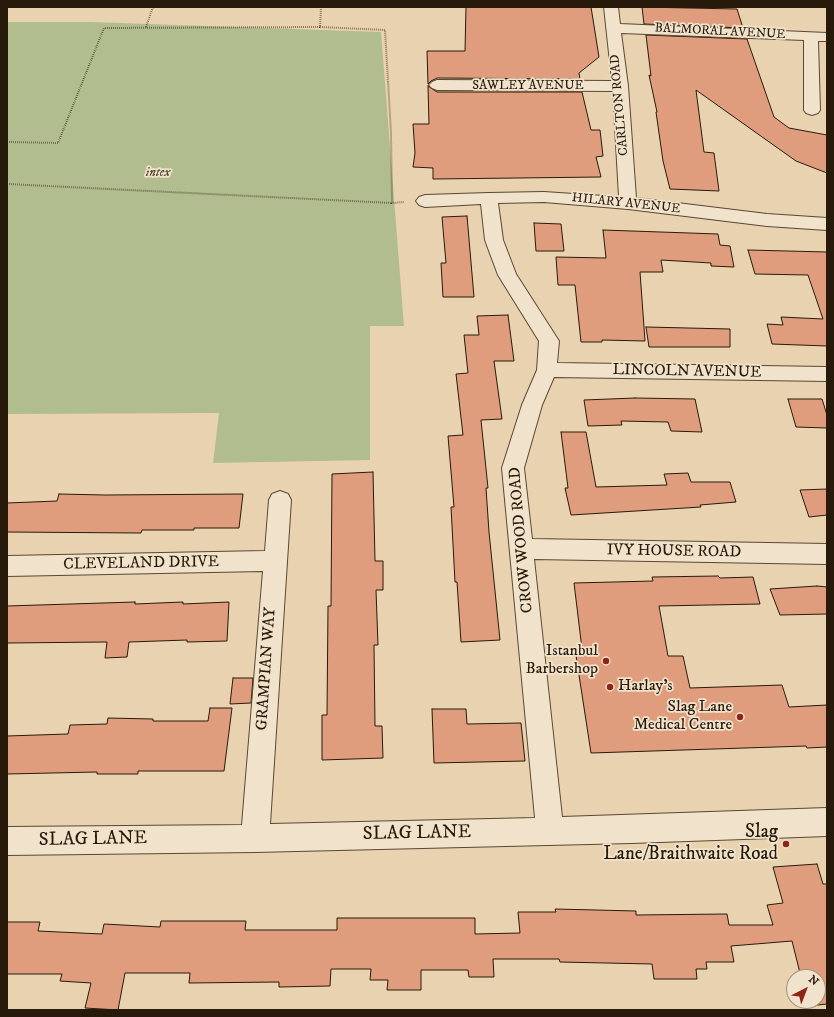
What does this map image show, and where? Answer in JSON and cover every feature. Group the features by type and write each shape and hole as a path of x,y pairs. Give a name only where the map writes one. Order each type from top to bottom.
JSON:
{"street":[{"name":"CARLTON ROAD","path":"611,7 620,86 628,203"},
{"name":"BALMORAL AVENUE","path":"613,28 827,37"},
{"path":"812,36 812,110"},
{"name":"SAWLEY AVENUE","path":"437,86 620,86"},
{"name":"HILARY AVENUE","path":"425,201 544,197 628,203 766,220 827,224"},
{"name":"CROW WOOD ROAD","path":"489,198 494,240 507,275 549,341 548,370 532,405 513,468 550,831"},
{"name":"LINCOLN AVENUE","path":"548,370 827,374"},
{"name":"GRAMPIAN WAY","path":"255,838 280,500"},
{"name":"IVY HOUSE ROAD","path":"522,549 827,554"},
{"name":"CLEVELAND DRIVE","path":"7,566 275,561"},
{"name":"SLAG LANE","path":"7,841 255,838 550,831 827,822"}],"path":[{"path":"146,26 153,7"},
{"path":"320,27 321,7"},
{"path":"7,142 58,143 104,28 146,26 320,27 384,30 391,132 392,203"},
{"path":"7,184 392,203 425,201"}],"green space":[{"name":"intex","path":"7,22 91,22 381,32 404,326 370,326 370,460 213,463 219,413 7,414"}],"building":[{"path":"466,7 591,7 599,57 579,73 580,79 437,78 428,84 427,51 465,51"},
{"path":"642,7 737,9 743,28 644,24"},
{"path":"646,35 747,39 774,117 789,128 827,135 827,173 796,161 696,90 704,152 714,153 719,191 670,189 663,161 657,112 649,75 651,76"},
{"path":"428,86 437,92 582,92 591,130 600,130 603,156 596,157 601,177 433,179 433,168 413,167 415,153 413,124 429,124"},
{"path":"467,216 474,297 443,297 441,263 446,263 442,217"},
{"path":"534,223 561,224 564,251 536,251"},
{"path":"603,230 718,234 720,245 730,246 734,267 711,266 711,263 661,260 663,272 640,272 645,341 602,340 602,342 581,342 575,285 558,285 556,257 606,258"},
{"path":"748,250 827,252 827,346 772,344 767,324 783,325 781,317 823,319 808,275 755,274"},
{"path":"508,315 514,361 494,361 502,419 481,420 488,488 486,488 489,532 500,640 461,642 457,582 455,582 451,507 454,507 448,436 463,435 456,374 468,373 464,335 479,335 477,316"},
{"path":"646,327 730,329 730,347 649,347"},
{"path":"635,398 695,399 702,432 671,431 668,422 621,421 622,425 588,426 584,400"},
{"path":"788,399 822,399 827,415 827,428 796,427"},
{"path":"561,432 586,432 596,487 667,485 664,474 688,473 691,482 730,482 736,502 700,505 701,507 571,515 565,488 568,488"},
{"path":"373,472 375,561 383,561 383,590 376,590 378,645 374,645 375,726 382,726 383,758 322,760 322,715 327,715 328,606 331,606 332,474"},
{"path":"827,489 827,515 809,517 800,490"},
{"path":"59,494 243,494 239,528 142,530 141,533 7,532 7,503 57,501"},
{"path":"718,576 720,578 753,577 760,604 659,606 668,656 683,656 690,688 782,685 789,707 827,705 827,747 807,748 806,746 591,753 575,649 582,649 574,583 653,581 652,577"},
{"path":"817,586 827,587 827,614 780,615 770,589"},
{"path":"135,602 135,604 183,602 183,604 229,602 227,641 187,642 187,640 129,642 127,657 105,658 107,642 7,643 7,606"},
{"path":"233,678 253,678 251,703 230,704"},
{"path":"210,708 232,708 224,771 138,771 138,774 97,774 97,772 7,774 7,736 68,734 70,725 107,724 108,718 153,719 153,721 208,721"},
{"path":"432,709 466,709 467,724 521,723 525,761 434,763"},
{"path":"817,864 823,884 827,884 827,1004 826,969 799,969 792,941 731,946 734,962 706,962 707,969 696,969 697,979 654,979 652,964 560,962 559,959 493,959 494,977 469,977 468,970 421,970 421,990 387,990 388,980 370,980 371,969 331,969 330,986 279,987 279,982 189,983 190,973 125,973 118,1010 85,1008 91,983 60,981 62,974 7,974 7,922 40,922 38,931 102,934 104,924 160,927 161,921 246,921 245,930 337,930 337,918 475,918 475,934 520,933 518,912 556,912 555,909 636,911 636,915 727,914 729,925 773,925 767,905 783,903 773,867"}],"place":[{"name":"Istanbul Barbershop","path":"606,661"},
{"name":"Harlay's","path":"610,687"},
{"name":"Slag Lane Medical Centre","path":"740,717"},
{"name":"Slag Lane/Braithwaite Road","path":"786,844"}]}
